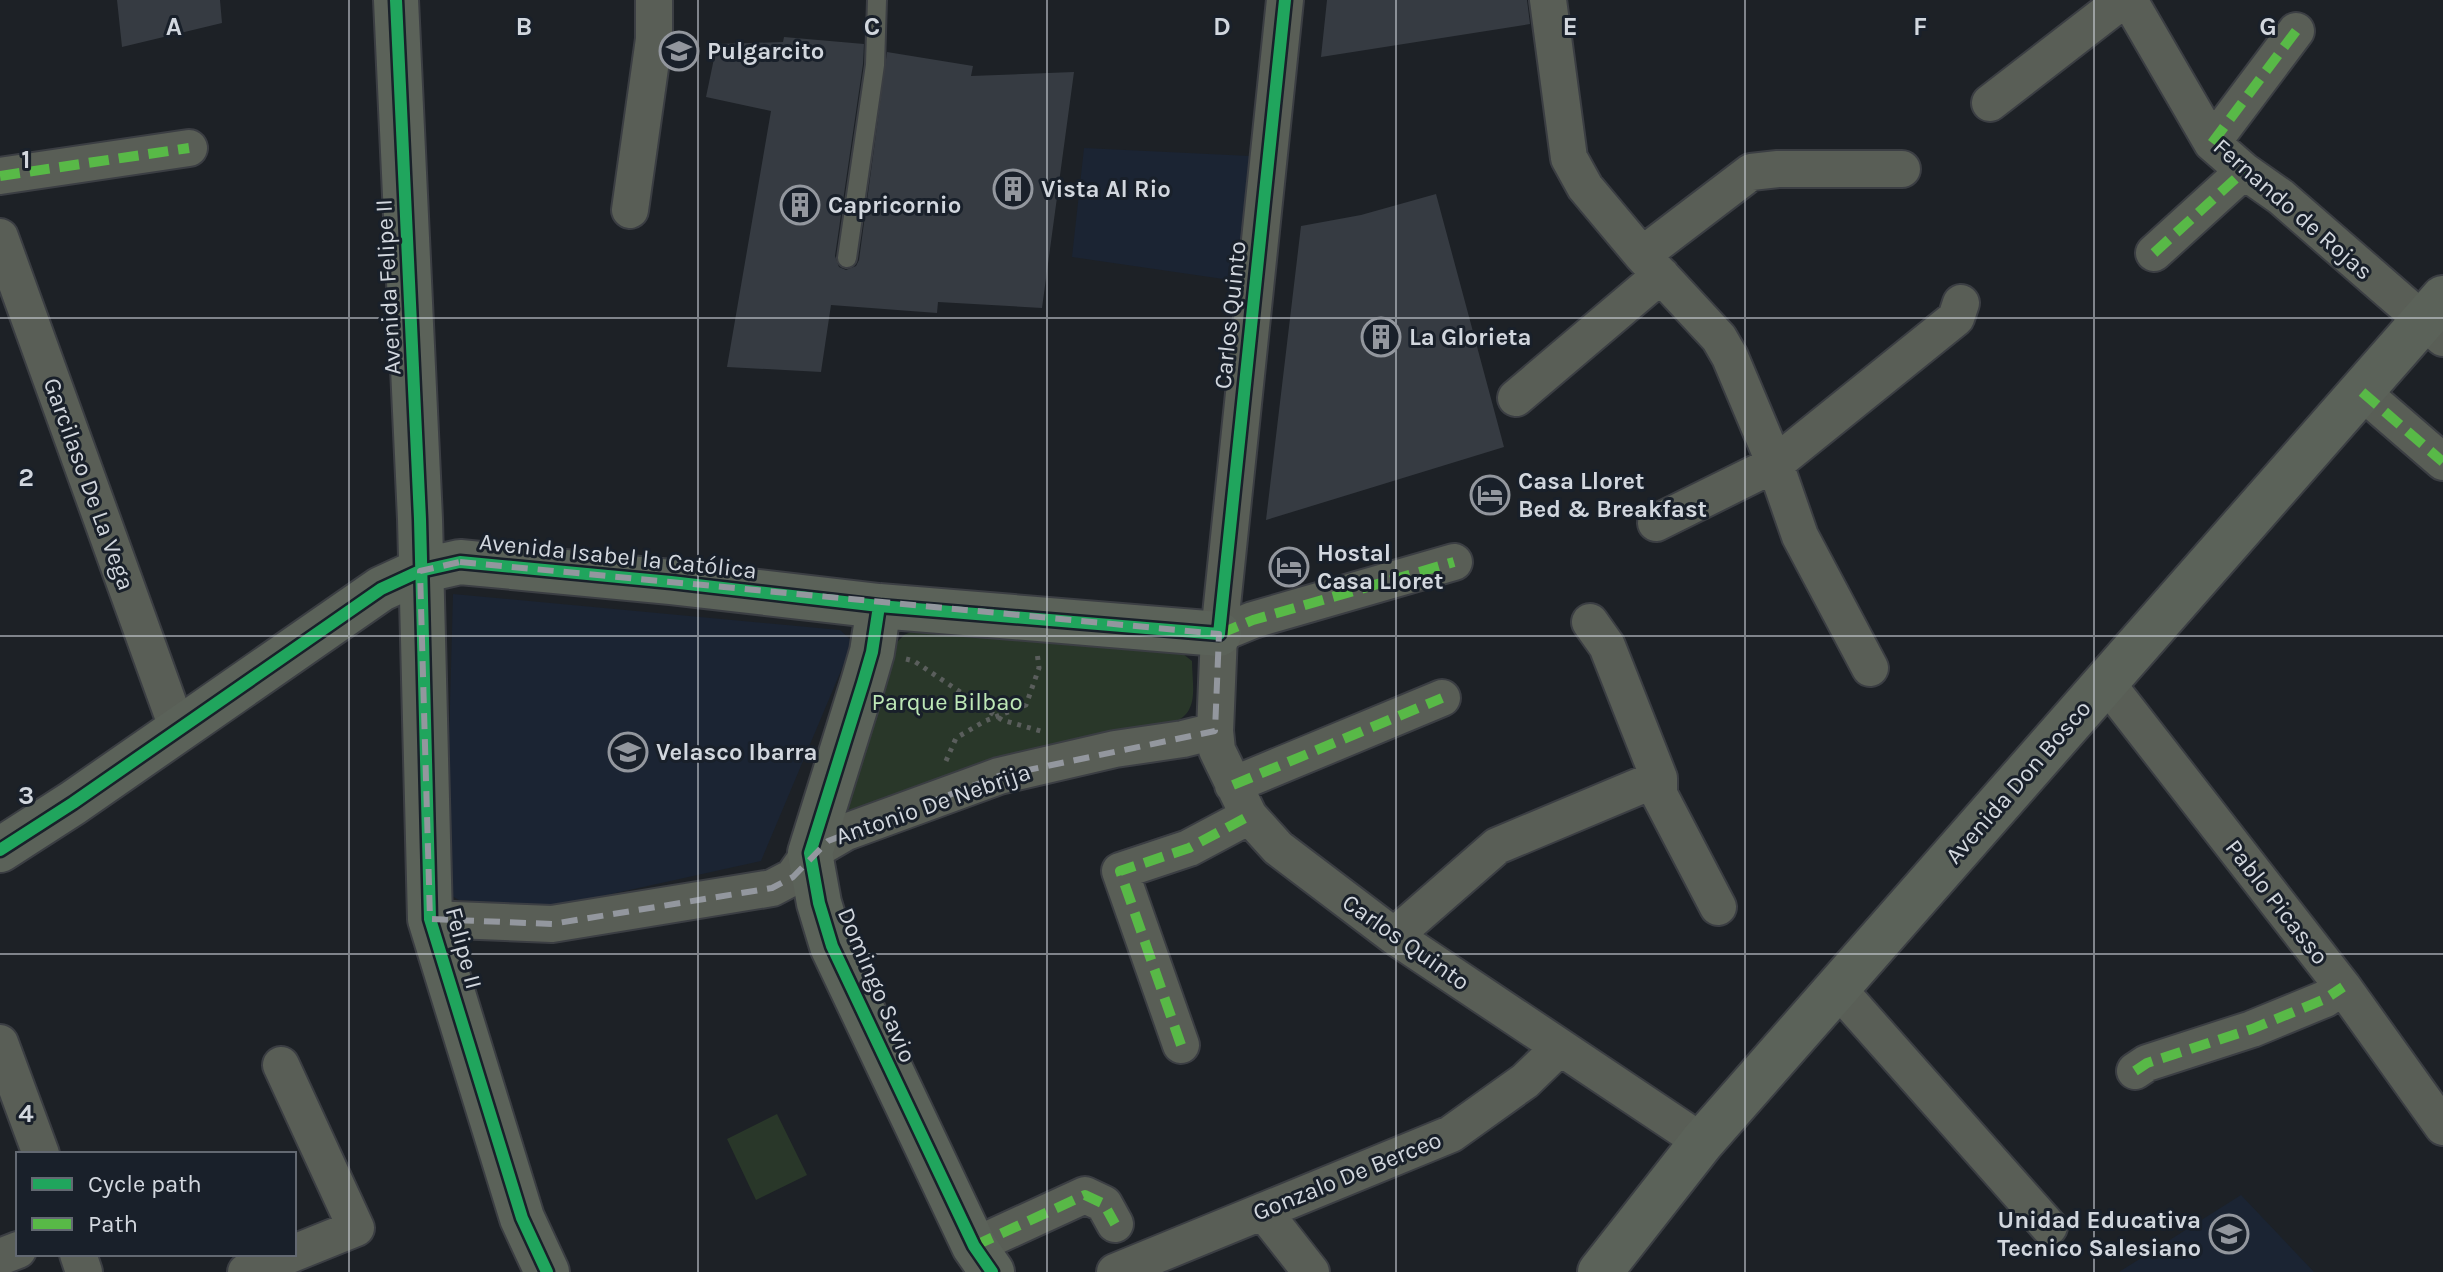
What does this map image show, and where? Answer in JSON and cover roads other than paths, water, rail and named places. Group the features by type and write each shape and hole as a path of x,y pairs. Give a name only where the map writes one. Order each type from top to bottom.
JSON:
{"street":[{"name":"Avenida Felipe II","path":"396,0 420,504 420,571"},
{"path":"630,210 654,39 654,0"},
{"name":"Carlos Quinto","path":"1285,0 1219,634 1217,750 1241,801 1278,848 1394,936 1702,1142"},
{"path":"1548,0 1569,158 1585,187 1719,338 1775,464 1800,536 1870,668"},
{"path":"1990,103 2126,0"},
{"name":"Fernando de Rojas","path":"2126,0 2212,143 2437,319"},
{"path":"2212,143 2296,31"},
{"path":"0,176 189,148"},
{"path":"1516,398 1751,172 1778,169 1902,169"},
{"path":"2154,253 2244,171"},
{"name":"Garcilaso De La Vega","path":"0,237 178,730"},
{"path":"1656,523 1775,464 1956,318 1961,303"},
{"name":"Avenida Don Bosco","path":"1600,1272 1702,1142 2105,681 2362,392 2437,319"},
{"path":"2362,392 2443,462"},
{"name":"Avenida Isabel la Católica","path":"0,850 381,589 420,571 460,562 1035,621 1219,634"},
{"path":"1219,634 1253,620 1454,562"},
{"name":"Felipe II","path":"420,571 430,919 522,1218 547,1272"},
{"name":"Domingo Savio","path":"879,606 872,652 810,853 819,903 832,946 983,1259"},
{"path":"1590,622 1607,646 1659,778 1659,794 1718,907"},
{"name":"Pablo Picasso","path":"2105,681 2343,987 2443,1127"},
{"path":"1181,1045 1120,871 1189,848 1241,801 1442,698"},
{"name":"Antonio De Nebrija","path":"430,919 552,924 772,888 793,877 810,853 846,832 999,776 1115,749 1215,731"},
{"path":"1394,936 1497,846 1659,778"},
{"path":"2135,1071 2147,1063 2252,1029 2325,999 2343,987"},
{"path":"1838,989 2049,1227"},
{"path":"0,1043 40,1152"},
{"name":"Gonzalo De Berceo","path":"1115,1272 1451,1134 1525,1081 1559,1048"},
{"path":"281,1065 356,1228 296,1253"},
{"path":"983,1259 1085,1195 1104,1204 1115,1224"},
{"path":"1263,1211 1311,1272"},
{"path":"246,1272 288,1256"}],"lane":[{"path":"847,258 875,65 877,0"}],"place":[{"name":"Pulgarcito","path":"679,51"},
{"name":"Vista Al Rio","path":"1013,189"},
{"name":"Capricornio","path":"800,205"},
{"name":"La Glorieta","path":"1381,337"},
{"name":"Casa Lloret Bed & Breakfast","path":"1490,495"},
{"name":"Hostal Casa Lloret","path":"1289,567"},
{"name":"Velasco Ibarra","path":"628,752"},
{"name":"Unidad Educativa Tecnico Salesiano","path":"2229,1234"}],"park label":[{"name":"Parque Bilbao","path":"947,702"}]}
